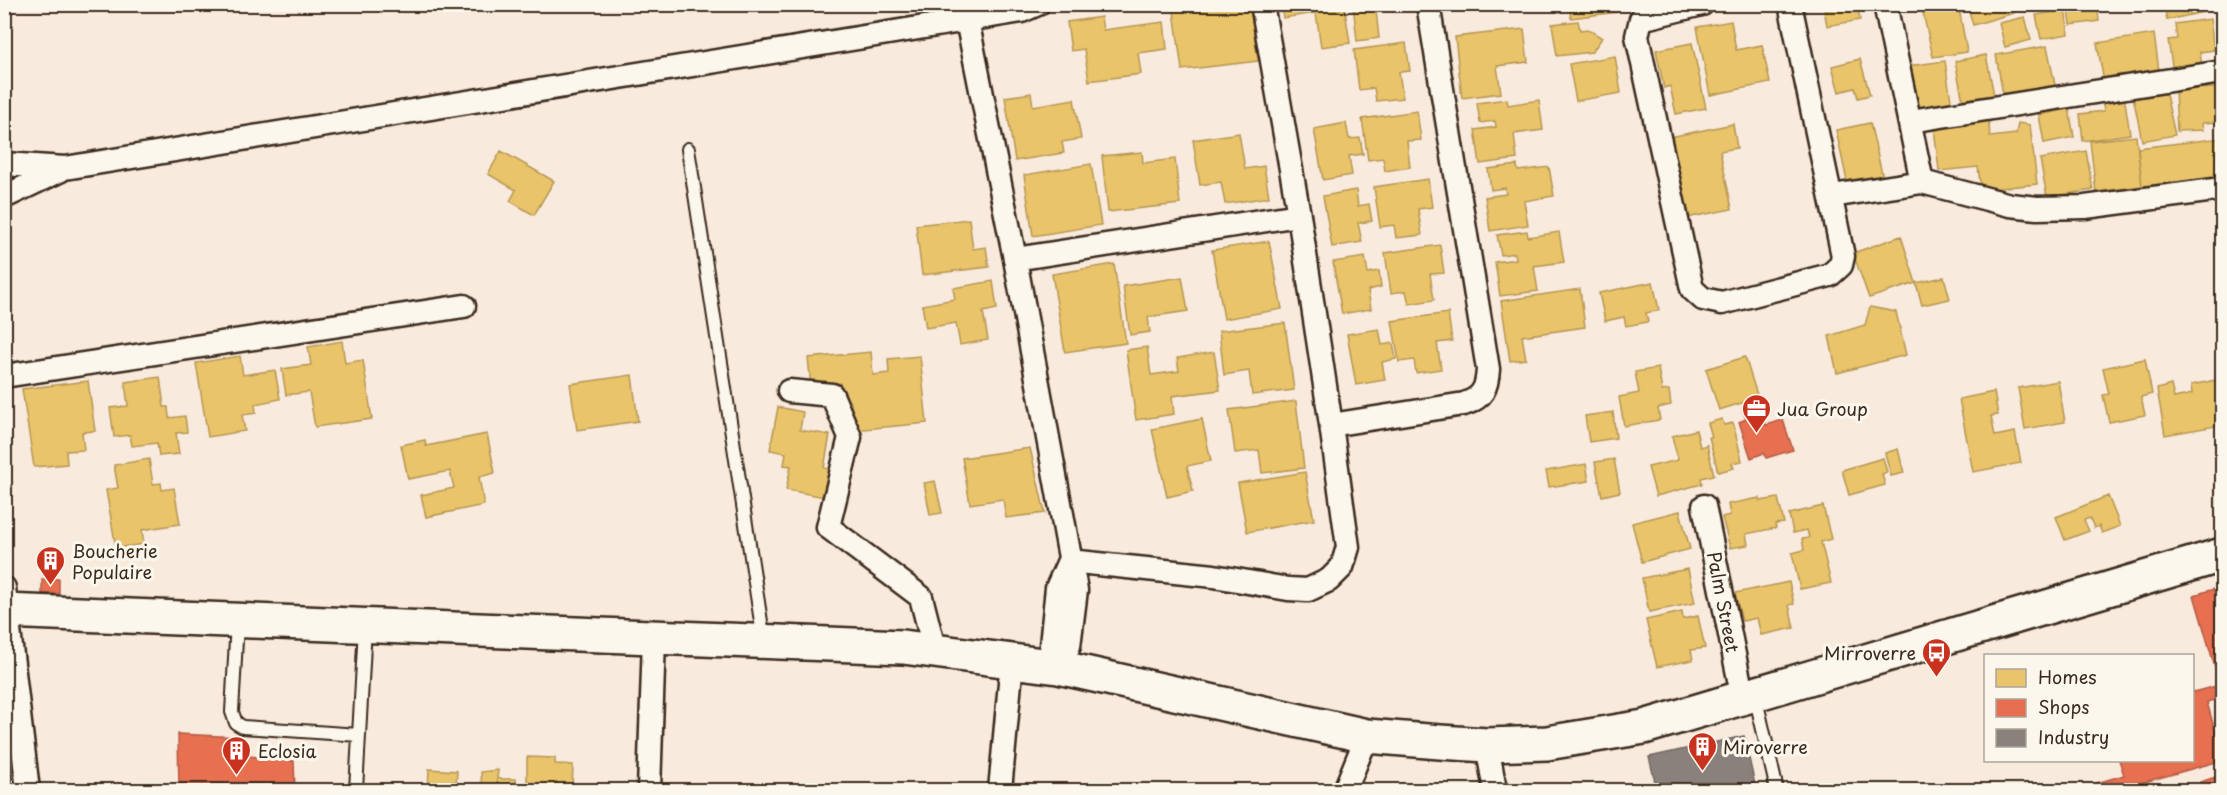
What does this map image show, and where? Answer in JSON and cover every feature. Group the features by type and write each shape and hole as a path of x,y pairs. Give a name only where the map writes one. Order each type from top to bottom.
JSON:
{"main road":[{"path":"6,604 237,620 903,647 1058,667 1367,736 1486,745 1546,743 1644,727 2223,555"}],"street":[{"path":"4,164 65,168 967,20 1022,10 1038,4"},
{"path":"1069,561 1214,576 1288,589 1308,590 1329,580 1342,567 1348,547 1331,425 1299,215 1262,4"},
{"path":"1331,425 1464,404 1475,400 1483,393 1487,383 1486,358 1428,4"},
{"path":"1702,4 1641,19 1637,36 1692,289 1703,299 1722,303 1830,275 1841,265 1843,256 1832,195 1790,4"},
{"path":"1885,4 1922,182"},
{"path":"967,20 1015,259 1076,590 1069,646 1058,667"},
{"path":"1910,122 2223,72"},
{"path":"4,197 65,168"},
{"path":"1832,195 1922,182 2010,205 2037,208 2085,207 2223,189"},
{"path":"1015,259 1299,215"},
{"path":"4,376 464,306"},
{"path":"789,392 832,395 850,437 828,527 921,597 935,652"},
{"name":"Palm Street","path":"1704,506 1749,697"},
{"path":"6,604 28,790"},
{"path":"649,790 654,638"},
{"path":"1000,790 1012,662"},
{"path":"1345,790 1367,736"},
{"path":"1486,745 1495,790"}],"lane":[{"path":"688,149 764,642"},
{"path":"237,620 232,712 236,723 243,727 359,735"},
{"path":"356,790 366,626"},
{"path":"1749,697 1777,790"}],"building: Homes":[{"path":"1173,4 1250,4 1258,61 1182,70"},
{"path":"1281,4 1344,4 1350,43 1321,47 1316,13 1283,18"},
{"path":"1353,4 1414,4 1414,6 1376,11 1379,38 1357,41"},
{"path":"1569,4 1617,4 1618,12 1571,18"},
{"path":"1823,4 1857,4 1860,20 1827,26"},
{"path":"1967,4 2012,4 2014,13 1973,25"},
{"path":"2068,4 2097,4 2099,21 2071,25"},
{"path":"2164,4 2203,4 2204,12 2167,20"},
{"path":"1959,8 1967,52 1933,57 1923,13"},
{"path":"2065,10 2069,34 2041,39 2036,15"},
{"path":"1101,17 1103,30 1164,22 1167,49 1138,53 1141,74 1089,81 1084,49 1071,51 1067,22"},
{"path":"2025,17 2031,40 2005,47 1999,23"},
{"path":"2210,19 2214,50 2200,52 2203,74 2174,78 2168,40 2177,39 2175,24"},
{"path":"1578,21 1580,30 1588,29 1602,38 1592,52 1557,56 1552,24"},
{"path":"1731,21 1736,50 1762,45 1770,83 1710,95 1697,27"},
{"path":"1524,29 1528,62 1497,66 1501,93 1462,98 1455,37"},
{"path":"2154,34 2160,78 2105,88 2097,43"},
{"path":"1406,43 1410,71 1399,72 1403,98 1376,101 1374,88 1359,90 1354,50"},
{"path":"1692,43 1706,108 1676,114 1670,86 1664,88 1656,50"},
{"path":"2047,46 2056,90 2004,100 1996,55"},
{"path":"1986,55 1995,100 1964,106 1955,61"},
{"path":"1615,56 1621,93 1576,101 1569,64"},
{"path":"1860,59 1870,95 1858,98 1855,88 1839,92 1832,66"},
{"path":"1945,61 1952,107 1915,110 1908,66"},
{"path":"2218,88 2219,122 2202,123 2203,130 2177,131 2175,89"},
{"path":"2165,90 2175,135 2142,141 2133,96"},
{"path":"1031,93 1033,106 1074,99 1081,139 1062,142 1064,153 1015,161 1005,97"},
{"path":"2124,95 2130,134 2083,141 2080,114 2104,111 2102,98"},
{"path":"1507,99 1508,105 1539,100 1543,130 1514,134 1517,159 1480,164 1475,130 1496,127 1495,121 1480,123 1477,103"},
{"path":"2069,109 2074,137 2044,143 2039,115"},
{"path":"1417,111 1421,140 1407,141 1410,167 1385,171 1383,158 1368,160 1362,119"},
{"path":"1988,112 1990,137 2016,134 2018,123 2030,125 2037,184 1981,190 1978,167 1939,171 1933,118"},
{"path":"1346,123 1349,139 1360,138 1363,154 1349,156 1352,175 1323,180 1314,129"},
{"path":"1870,123 1883,178 1848,186 1836,130"},
{"path":"1733,124 1737,148 1720,151 1732,209 1681,219 1665,138"},
{"path":"1239,133 1245,169 1264,166 1269,197 1225,204 1221,182 1200,185 1193,140"},
{"path":"2136,136 2142,186 2096,192 2090,141"},
{"path":"2222,138 2222,177 2142,186 2138,148"},
{"path":"501,151 554,181 534,215 510,201 516,190 488,174"},
{"path":"2086,151 2093,190 2047,197 2040,159"},
{"path":"1142,152 1143,163 1175,159 1180,204 1108,212 1102,156"},
{"path":"1091,164 1101,225 1033,236 1024,175"},
{"path":"1517,165 1518,171 1549,167 1554,196 1524,201 1528,225 1490,231 1485,197 1506,194 1505,188 1491,190 1488,169"},
{"path":"1428,179 1432,207 1418,209 1422,235 1396,238 1394,225 1380,227 1374,187"},
{"path":"1356,190 1358,206 1369,204 1372,221 1358,223 1362,242 1332,247 1323,196"},
{"path":"969,219 973,249 986,247 989,267 922,275 916,225"},
{"path":"1527,231 1528,237 1559,232 1564,262 1534,266 1538,291 1500,296 1495,262 1516,259 1515,253 1501,255 1497,235"},
{"path":"1901,236 1916,283 1869,298 1853,253"},
{"path":"1269,241 1282,309 1224,319 1212,250"},
{"path":"1440,245 1444,273 1430,274 1434,300 1409,304 1406,291 1391,293 1385,253"},
{"path":"1365,257 1368,273 1379,271 1381,287 1368,290 1371,309 1342,314 1333,262"},
{"path":"1114,264 1126,343 1065,352 1052,274"},
{"path":"1182,277 1188,311 1148,317 1150,332 1130,335 1123,286"},
{"path":"1944,277 1950,299 1922,305 1916,283"},
{"path":"993,281 997,309 983,312 988,340 960,345 956,323 926,328 922,305 955,299 953,288"},
{"path":"1653,282 1659,310 1646,313 1648,322 1626,326 1624,317 1605,321 1599,293"},
{"path":"1580,289 1585,327 1522,336 1526,359 1510,361 1501,301"},
{"path":"1870,307 1896,312 1906,355 1837,373 1829,336 1865,325"},
{"path":"1448,313 1452,341 1437,343 1441,369 1416,373 1414,360 1399,362 1392,321"},
{"path":"1285,323 1294,390 1252,395 1249,371 1224,375 1219,331"},
{"path":"1379,329 1382,345 1393,343 1396,359 1382,362 1385,380 1356,385 1347,334"},
{"path":"342,341 345,363 363,360 372,419 315,427 309,392 286,395 282,369 311,365 308,347"},
{"path":"1147,347 1151,375 1179,371 1177,358 1214,352 1220,390 1172,396 1174,414 1136,420 1126,350"},
{"path":"871,352 873,375 889,373 888,359 920,356 927,423 854,430 851,402 842,403 840,383 811,386 808,358"},
{"path":"240,356 243,375 275,370 280,399 255,404 256,413 242,415 245,431 208,437 196,363"},
{"path":"1745,357 1758,398 1719,410 1706,369"},
{"path":"2145,359 2152,394 2141,397 2145,415 2109,422 2103,395 2109,394 2103,368"},
{"path":"1658,368 1662,391 1669,390 1671,405 1658,408 1660,420 1624,426 1619,397 1639,393 1635,372"},
{"path":"632,375 638,421 577,430 570,384"},
{"path":"160,377 164,407 168,407 169,418 185,416 187,432 176,433 179,454 159,456 157,443 132,446 130,435 114,437 110,408 128,406 125,382"},
{"path":"2216,380 2222,425 2165,435 2157,389 2171,385 2174,398 2192,394 2191,385"},
{"path":"88,381 95,431 82,432 84,450 66,451 67,464 34,467 22,389"},
{"path":"2058,381 2065,422 2025,429 2018,388"},
{"path":"1994,392 1998,415 1991,416 1995,436 2015,432 2021,463 1973,472 1959,399"},
{"path":"1296,401 1304,468 1262,473 1259,450 1235,453 1229,410"},
{"path":"778,407 803,412 800,430 830,435 824,468 835,470 830,498 786,490 791,466 784,465 786,453 770,450"},
{"path":"1613,412 1616,438 1589,442 1585,416"},
{"path":"1202,419 1211,461 1187,466 1193,491 1167,497 1152,429"},
{"path":"1722,419 1724,425 1733,423 1742,461 1732,463 1734,468 1718,472 1709,437 1712,437 1708,423"},
{"path":"1696,430 1700,447 1707,445 1714,475 1701,478 1702,484 1656,496 1648,467 1678,460 1672,436"},
{"path":"487,434 495,473 479,477 484,505 426,517 421,495 454,488 450,471 408,479 401,445 425,440 426,446"},
{"path":"1030,448 1045,513 1006,518 1003,499 970,504 962,458"},
{"path":"1898,449 1904,473 1891,476 1885,453"},
{"path":"1883,458 1887,472 1882,474 1885,485 1849,495 1842,470"},
{"path":"149,459 153,484 161,483 162,490 174,488 180,524 142,530 144,544 116,548 106,490 118,488 114,465"},
{"path":"1614,459 1620,492 1602,496 1595,462"},
{"path":"1586,464 1589,481 1549,487 1546,471"},
{"path":"1305,472 1314,520 1247,532 1238,483"},
{"path":"935,481 942,513 930,515 924,483"},
{"path":"2108,496 2120,526 2102,533 2099,526 2094,528 2090,518 2084,520 2089,531 2065,540 2056,517"},
{"path":"1760,498 1760,501 1778,498 1784,523 1775,524 1776,528 1746,534 1748,545 1730,548 1722,517 1730,515 1728,504"},
{"path":"1823,506 1831,539 1821,542 1831,583 1800,589 1792,553 1804,550 1802,539 1809,538 1807,530 1793,533 1789,514"},
{"path":"1680,511 1690,549 1642,562 1632,523"},
{"path":"1688,569 1695,603 1649,612 1642,578"},
{"path":"1789,582 1794,604 1789,605 1794,628 1761,635 1757,618 1742,621 1735,593"},
{"path":"1682,612 1683,619 1698,616 1705,648 1691,650 1693,660 1657,667 1646,620"},
{"path":"16,715 20,768 4,769 4,716"},
{"path":"527,757 555,758 555,764 573,765 572,790 527,790"},
{"path":"429,769 457,771 456,788 482,789 481,772 498,770 497,779 516,779 516,790 428,790"},
{"path":"19,776 20,790 4,790 4,778"}],"building: Shops":[{"path":"1760,406 1766,425 1783,420 1793,450 1766,458 1764,453 1751,458 1739,422 1746,419 1743,411"},
{"name":"Boucherie Populaire","path":"42,579 59,579 59,593 42,594"},
{"path":"2214,589 2222,620 2222,698 2207,702 2215,731 2222,728 2222,769 2220,761 2141,783 2143,790 2073,790 2124,775 2120,762 2194,762 2194,692 2220,685 2194,595"},
{"name":"Eclosia","path":"178,734 240,737 239,755 294,761 295,790 179,790"},
{"path":"2222,775 2222,790 2203,790 2200,782"}],"building: Industry":[{"name":"Miroverre","path":"1744,736 1755,785 1750,786 1751,790 1657,790 1649,757"}],"place":[{"name":"Jua Group","path":"1756,434"},
{"name":"Boucherie Populaire","path":"51,586"},
{"name":"Mirroverre","path":"1937,678"},
{"name":"Miroverre","path":"1702,772"},
{"name":"Eclosia","path":"237,776"}]}
